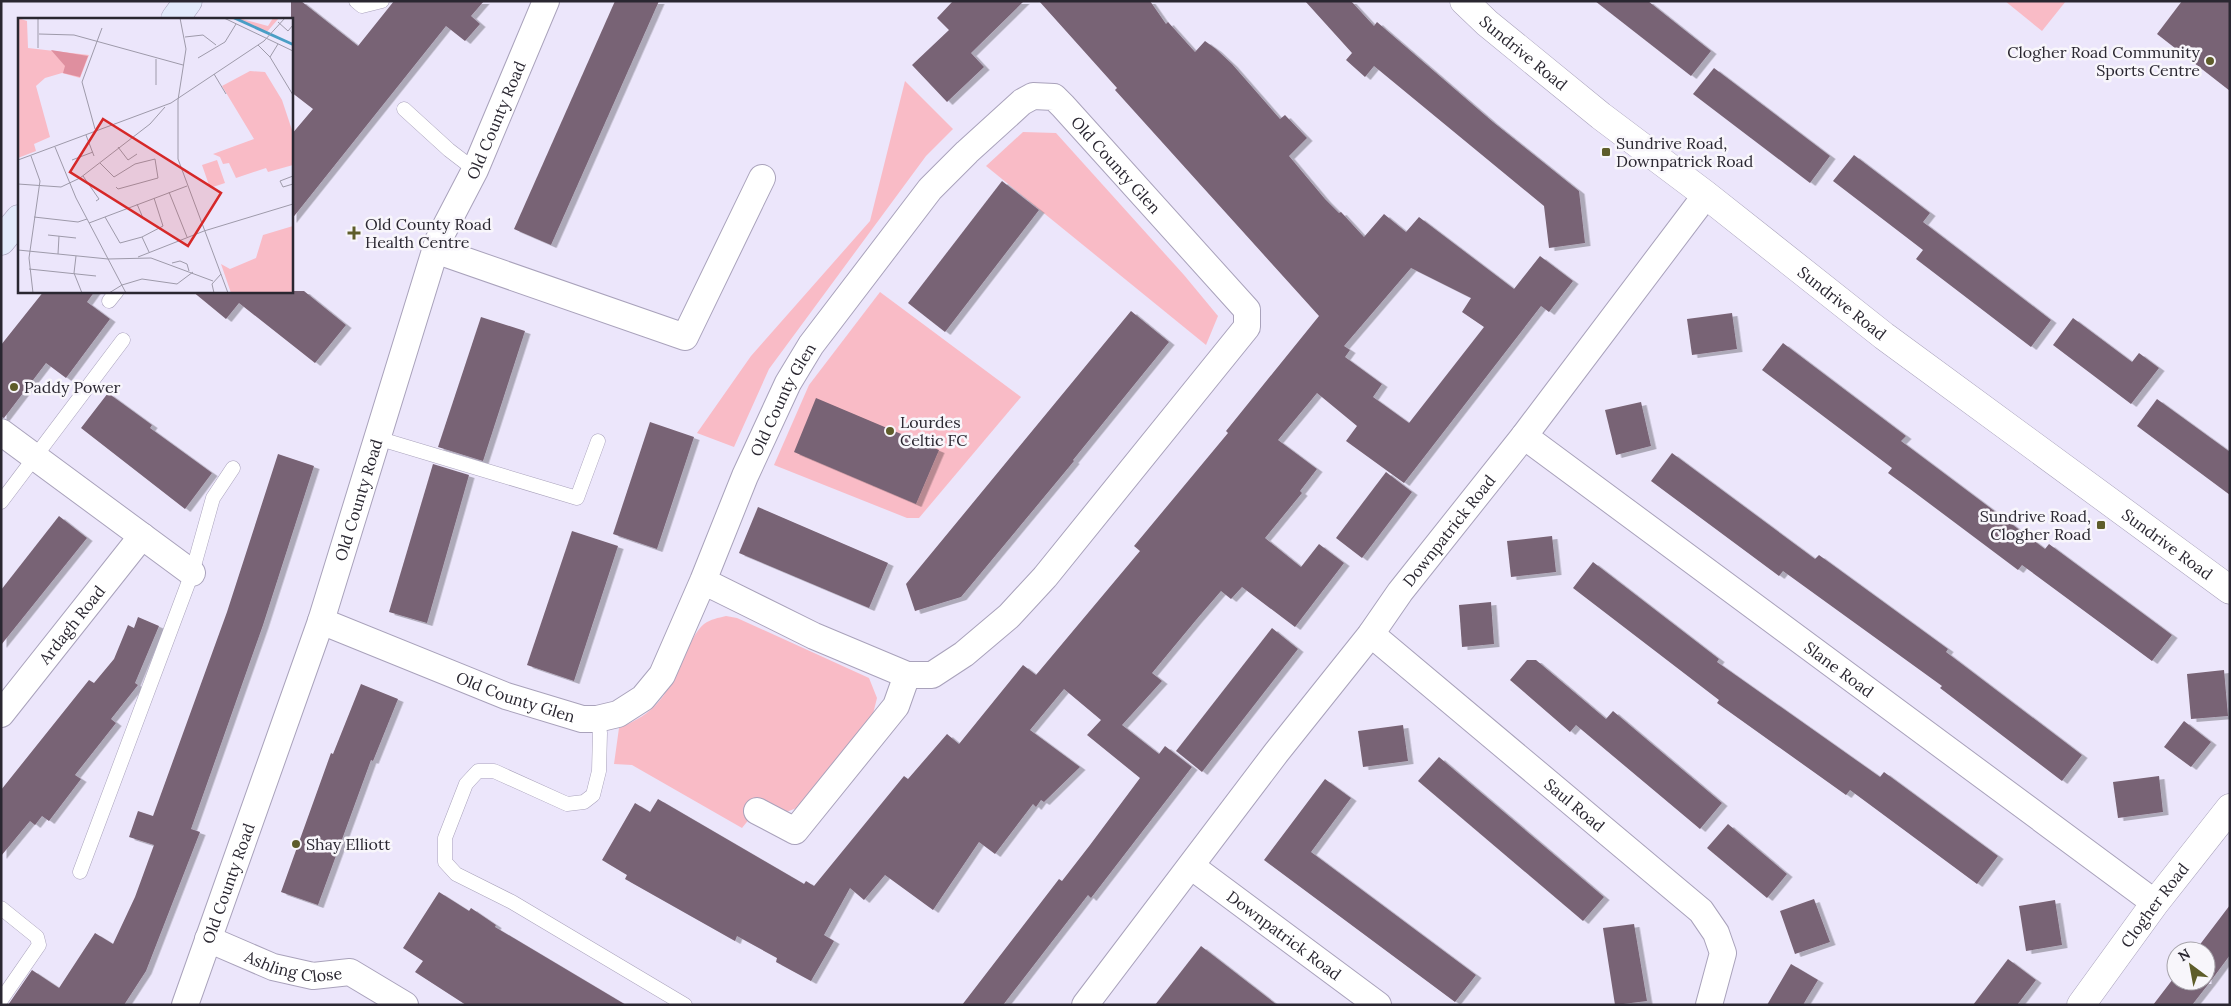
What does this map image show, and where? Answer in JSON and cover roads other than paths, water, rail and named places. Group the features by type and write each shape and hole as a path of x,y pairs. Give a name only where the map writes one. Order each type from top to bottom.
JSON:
{"main road":[{"path":"176,18 188,1"},
{"path":"1,241 18,220"}],"street":[{"name":"Old County Road","path":"185,1005 321,621 438,241 474,170 546,1"},
{"name":"Sundrive Road","path":"1464,1 1487,23 1601,116 1706,195 1884,336 2230,590"},
{"name":"Old County Glen","path":"321,621 506,696 582,719 597,719 618,714 643,698 662,675 745,476 788,383 811,345 930,189 1022,102 1033,96 1054,97 1247,310 1247,327 1045,578 1009,616 964,654 932,675 907,675 814,636 703,580"},
{"path":"435,250 685,337 762,178"},
{"name":"Downpatrick Road","path":"1085,1005 1276,753 1371,634 1400,592 1524,436 1706,195"},
{"path":"1,432 192,573"},
{"name":"Slane Road","path":"1524,436 2155,903"},
{"name":"Ardagh Road","path":"1,714 142,536"},
{"name":"Saul Road","path":"1371,634 1702,911 1716,933 1723,953 1709,1005"},
{"path":"757,811 795,831 896,706 907,675"},
{"name":"Clogher Road","path":"2081,1005 2155,903 2230,808"},
{"name":"Downpatrick Road","path":"1191,866 1378,1005"},
{"name":"Ashling Close","path":"208,939 273,968 313,976 350,972 405,1005"}],"lane":[{"path":"356,1 362,6 382,1"},
{"path":"404,109 474,170"},
{"path":"1,502 124,340"},
{"path":"377,438 577,498 598,441"},
{"path":"80,872 192,573 213,498 233,468"},
{"path":"597,719 600,733 599,771 593,795 584,802 567,804 494,771 478,771 466,784 445,838 445,862 456,874 512,902 685,1005"},
{"path":"1,908 37,937 39,946 1,1000"}],"place":[{"name":"Clogher Road Community Sports Centre","path":"2210,61"},
{"name":"Sundrive Road, Downpatrick Road","path":"1606,152"},
{"name":"Old County Road Health Centre","path":"354,233"},
{"name":"Paddy Power","path":"14,387"},
{"name":"Lourdes Celtic FC","path":"890,431"},
{"name":"Sundrive Road, Clogher Road","path":"2101,525"},
{"name":"Shay Elliott","path":"296,844"}]}
